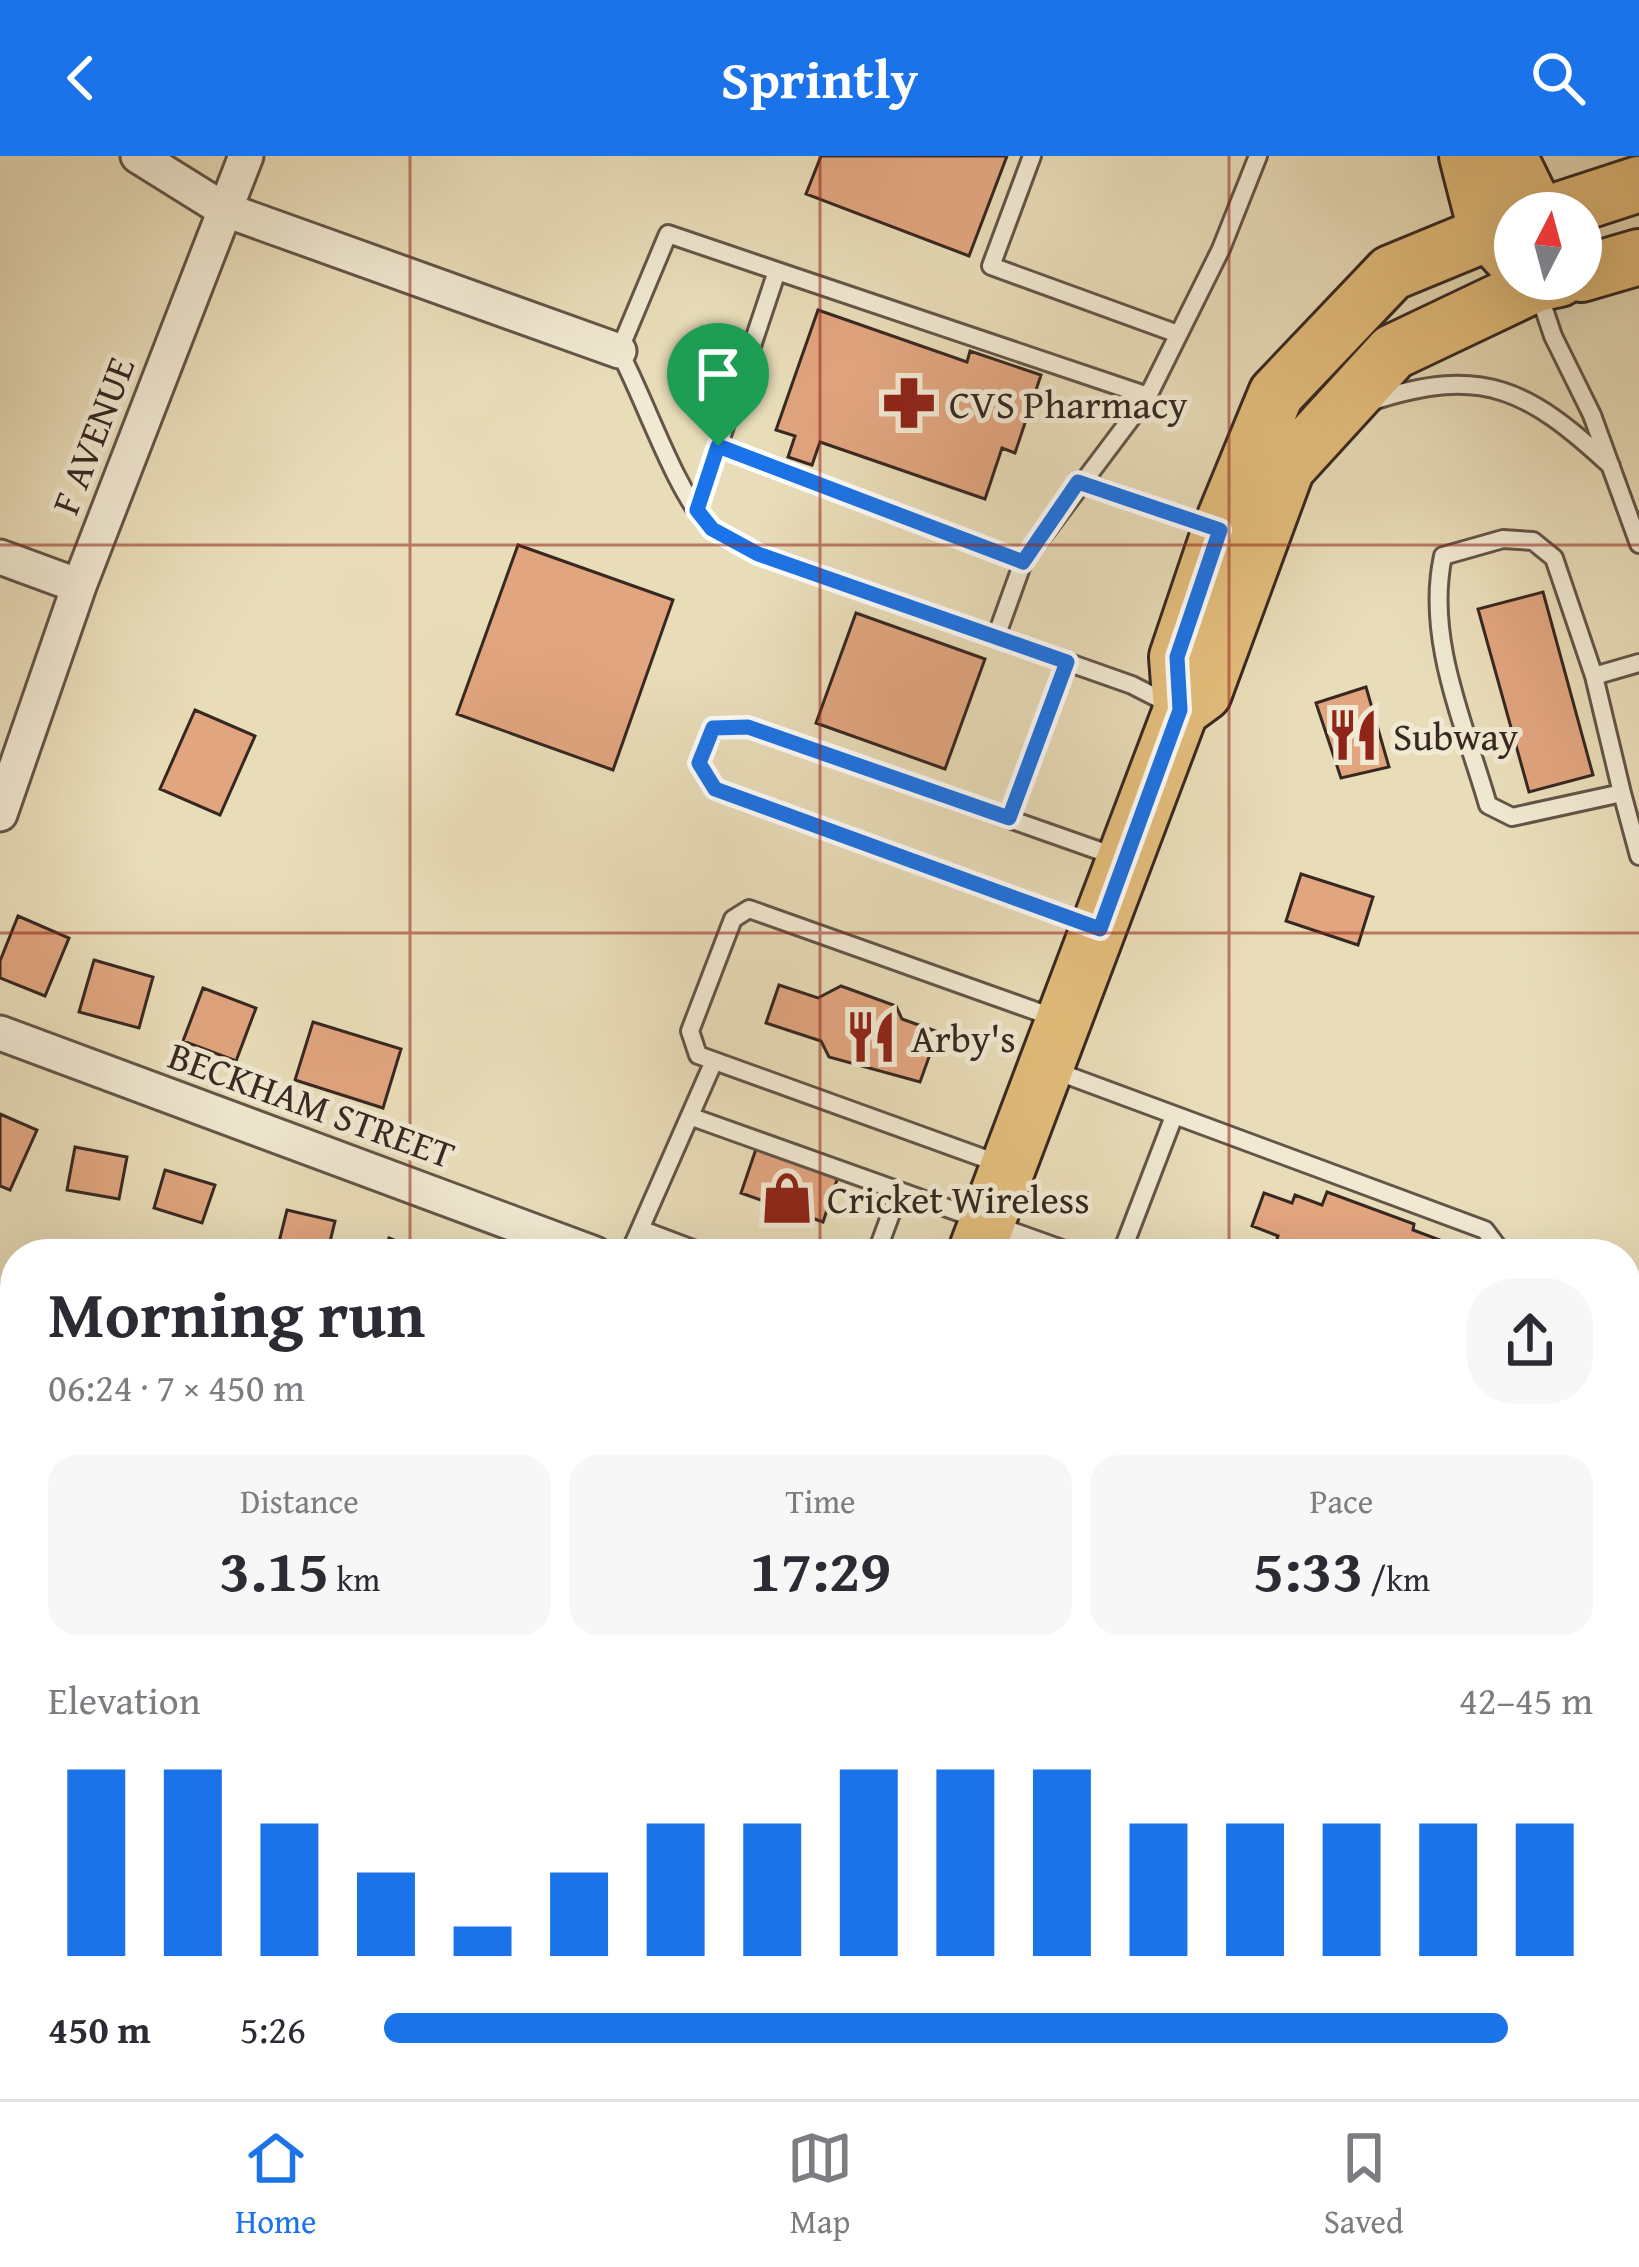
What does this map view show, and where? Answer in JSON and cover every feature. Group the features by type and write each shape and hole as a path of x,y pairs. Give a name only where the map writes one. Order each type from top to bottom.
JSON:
{"main road":[{"path":"1467,156 1494,201"},
{"path":"1509,156 1527,192"},
{"path":"1602,196 1639,184"},
{"path":"1602,259 1639,256"},
{"path":"981,1239 1180,710 1177,657 1220,530 1276,394 1391,273 1494,266"},
{"path":"1180,710 1204,693 1287,468 1393,352 1494,288"}],"street":[{"path":"138,156 223,209 619,351"},
{"name":"F AVENUE","path":"0,814 79,586 246,156"},
{"path":"0,557 79,586"},
{"name":"BECKHAM STREET","path":"0,1033 556,1239"}],"lane":[{"path":"1032,156 991,266 1178,334"},
{"path":"996,637 1023,562 1078,482 1148,396 1258,156"},
{"path":"1148,396 668,234 619,351 665,443 683,492 712,529 758,554 1067,662 1180,710"},
{"path":"697,510 777,271"},
{"path":"1546,300 1639,544"},
{"path":"1338,412 1429,382 1490,385 1565,423 1611,466"},
{"path":"718,446 1023,562"},
{"path":"1078,482 1220,530"},
{"path":"1622,793 1512,817 1488,806 1441,645 1436,588 1443,556 1503,538 1533,541 1555,558 1594,676 1639,856"},
{"path":"1009,818 1067,662"},
{"path":"1594,676 1639,663"},
{"path":"1100,929 715,789 699,763 713,728 748,727 1126,860"},
{"path":"1009,1167 698,1055 690,1031 733,919 749,909 964,983 1174,1116 1485,1230 1492,1239"},
{"path":"636,1239 714,1061"},
{"path":"1127,1239 1174,1116"},
{"path":"692,1117 899,1192 981,1239"},
{"path":"882,1239 899,1192"},
{"path":"640,1229 666,1239"}],"building":[{"path":"821,156 1007,156 969,256 806,194"},
{"name":"CVS Pharmacy","path":"818,310 967,362 970,351 1041,375 1015,453 1002,448 985,499 820,442 812,465 788,457 795,436 776,430"},
{"path":"518,545 673,600 613,770 457,714"},
{"path":"1543,592 1593,775 1529,792 1478,609"},
{"path":"856,613 985,659 945,769 816,723"},
{"name":"Subway","path":"1366,687 1389,767 1341,778 1316,703"},
{"path":"195,710 255,736 220,815 160,789"},
{"path":"1301,874 1373,897 1358,945 1286,921"},
{"path":"18,916 69,938 45,996 0,978 0,961"},
{"path":"94,960 153,977 139,1028 79,1012"},
{"name":"Arby's","path":"779,985 818,998 841,986 896,1006 902,1019 938,1032 920,1082 829,1057 821,1041 766,1023"},
{"path":"203,988 256,1008 236,1061 183,1041"},
{"path":"313,1022 401,1049 383,1108 295,1080"},
{"path":"0,1114 37,1130 10,1190 0,1186"},
{"path":"75,1147 127,1157 119,1199 67,1190"},
{"path":"756,1149 838,1177 823,1222 741,1193"},
{"path":"165,1170 215,1185 202,1223 154,1208"},
{"path":"1327,1192 1414,1224 1413,1230 1437,1239 1277,1239 1252,1226 1264,1193 1292,1203 1295,1195 1322,1205"},
{"path":"287,1210 335,1221 331,1239 280,1239"}],"place":[{"name":"CVS Pharmacy","path":"909,403"},
{"name":"Subway","path":"1353,735"},
{"name":"Arby's","path":"871,1037"},
{"name":"Cricket Wireless","path":"787,1198"}],"route":[{"path":"718,446 1023,562 1078,482 1220,530 1177,657 1180,710 1100,929 715,789 699,763 713,728 748,727 1009,818 1067,662 758,554 712,529 697,510 718,446"}]}
